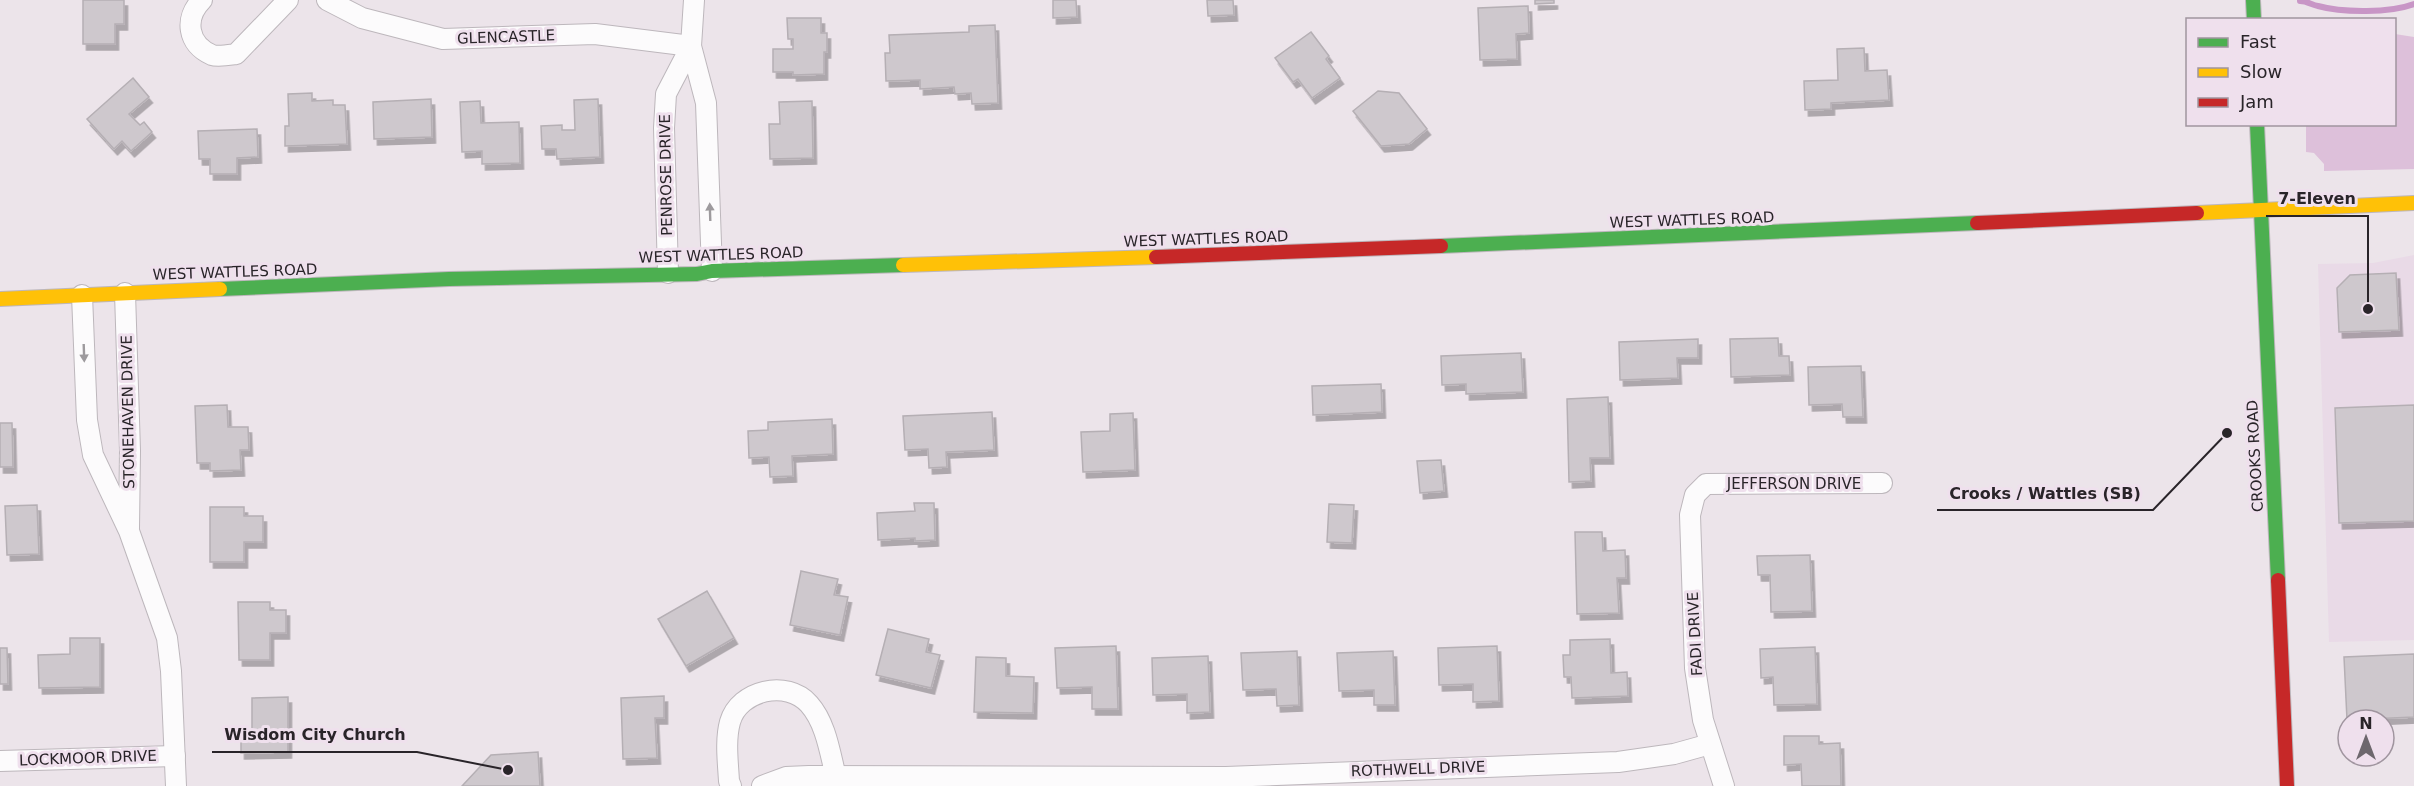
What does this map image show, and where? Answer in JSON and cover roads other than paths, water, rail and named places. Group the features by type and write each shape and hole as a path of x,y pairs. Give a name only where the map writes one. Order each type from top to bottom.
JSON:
{"street":[{"path":"202,0 194,8 189,26 196,44 213,56 236,54 288,0"},
{"name":"GLENCASTLE","path":"327,0 362,18 443,39 595,34 691,46"},
{"name":"PENROSE DRIVE","path":"694,0 691,46 706,103 712,271"},
{"path":"2253,0 2254,18"},
{"name":"PENROSE DRIVE","path":"668,273 664,128 666,94 691,46"},
{"name":"CROOKS ROAD","path":"2257,126 2287,786"},
{"name":"WEST WATTLES ROAD","path":"0,298 449,279 697,274 712,271 1374,250 2260,212 2414,203"},
{"name":"STONEHAVEN DRIVE","path":"125,293 130,451 129,531"},
{"name":"STONEHAVEN DRIVE","path":"82,295 87,420 93,455 129,531 167,638 171,671 176,786"},
{"name":"JEFFERSON DRIVE","path":"1706,484 1882,483"},
{"name":"FADI DRIVE","path":"1706,484 1695,495 1690,515 1695,668 1703,720 1724,786"},
{"path":"731,786 728,739 730,722 740,705 755,694 775,690 791,693 808,702 819,719 836,777"},
{"name":"ROTHWELL DRIVE","path":"762,786 786,777 1380,778 1618,762 1674,754 1710,744"},
{"name":"LOCKMOOR DRIVE","path":"0,761 175,756"}],"waterway":[{"path":"2300,1 2353,11 2392,9 2414,4"}],"place":[{"name":"7-Eleven","path":"2368,309"},
{"name":"Crooks / Wattles (SB)","path":"2227,433"},
{"name":"Wisdom City Church","path":"508,770"}]}
